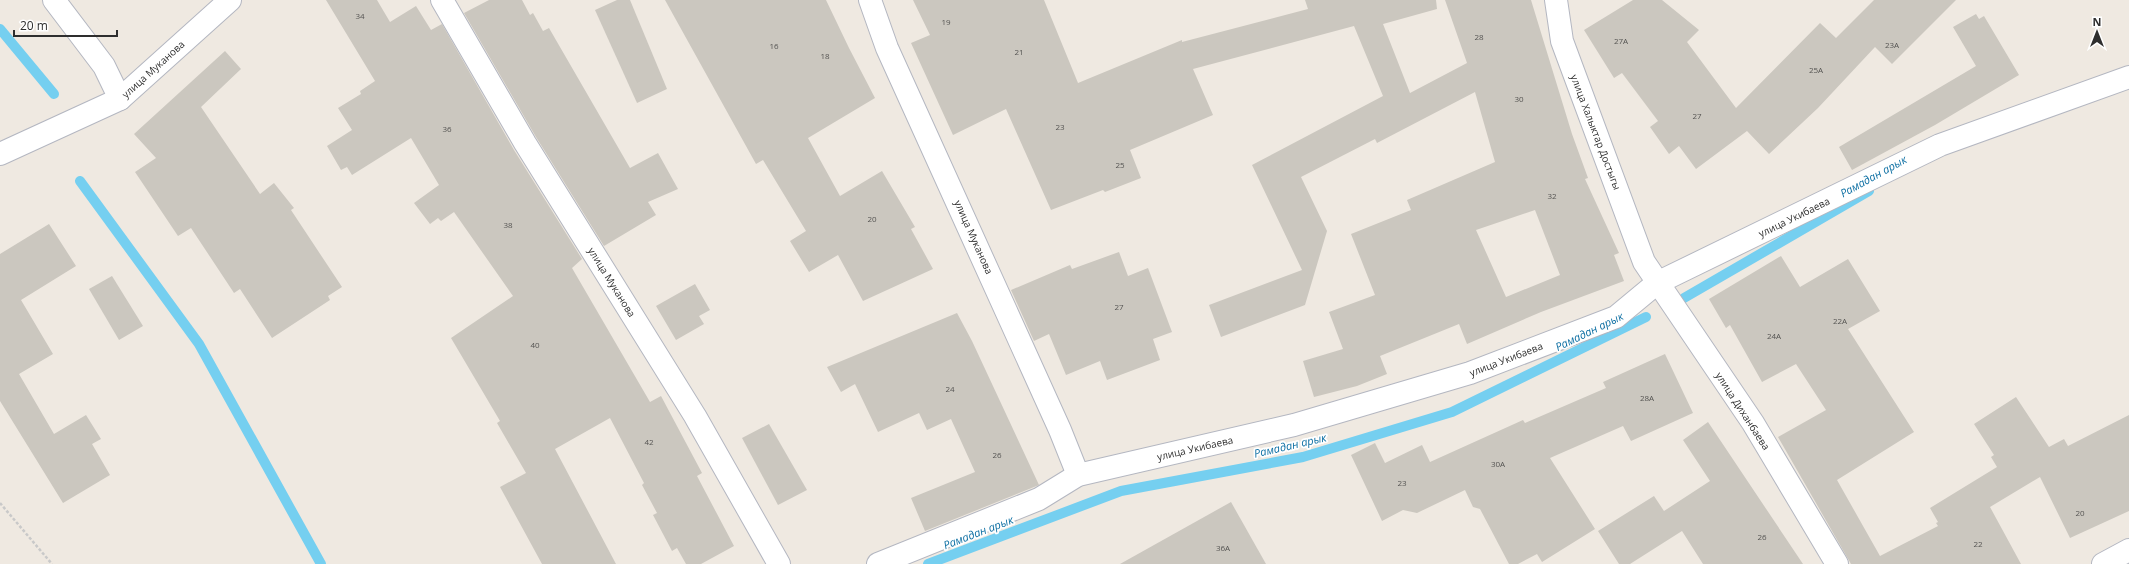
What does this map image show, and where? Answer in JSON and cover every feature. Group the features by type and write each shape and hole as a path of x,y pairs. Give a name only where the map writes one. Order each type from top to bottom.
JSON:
{"street":[{"path":"54,0 104,66 120,99"},
{"name":"улица Муканова","path":"0,154 120,99 230,0"},
{"name":"улица Муканова","path":"442,0 525,143 695,416 780,564"},
{"name":"улица Муканова","path":"870,0 887,48 1045,395 1078,475"},
{"name":"улица Халыктар Достыгы","path":"1556,0 1562,41 1644,262"},
{"name":"улица Укибаева","path":"878,564 1038,500 1078,475 1294,425 1470,373 1616,317 1657,283 1940,145 2129,77"},
{"name":"улица Диханбаева","path":"1644,262 1753,423 1837,564"},
{"path":"2104,564 2129,550"}],"path":[{"path":"0,503 52,564"}],"building":[{"path":"326,0 377,0 390,22 416,6 431,30 442,24 514,150 582,259 572,268 650,402 661,396 702,473 697,476 734,546 701,564 686,564 677,548 672,551 653,515 657,513 642,485 644,483 610,418 555,449 616,564 542,564 500,487 526,473 497,423 500,421 451,338 513,296 454,212 441,221 438,218 430,224 414,203 439,185 411,138 352,175 347,167 341,170 327,146 352,130 338,108 361,94 360,91 375,81"},
{"path":"489,0 522,0 530,15 533,13 543,31 549,28 630,168 658,153 678,189 648,202 656,215 604,246 536,137 464,13"},
{"path":"617,0 630,0 667,89 637,103 595,10"},
{"path":"665,0 826,0 875,98 808,138 840,196 882,171 915,227 911,229 933,269 863,301 838,255 809,272 790,241 806,231 763,160 756,164"},
{"path":"913,0 1044,0 1078,83 1182,40 1182,42 1308,9 1305,0 1436,0 1437,9 1383,24 1410,93 1467,63 1445,0 1531,0 1572,134 1588,178 1585,179 1619,253 1614,255 1624,281 1541,312 1467,344 1459,324 1380,356 1387,374 1357,386 1314,397 1303,361 1343,349 1329,312 1375,295 1351,234 1411,210 1407,200 1495,162 1475,92 1377,143 1375,139 1301,177 1327,231 1305,305 1221,337 1209,305 1302,270 1252,165 1383,96 1354,26 1193,69 1213,115 1130,150 1141,178 1105,192 1103,190 1051,210 1006,109 953,135 911,43 930,35","holes":["1535,210 1560,275 1506,297 1476,230"]},
{"path":"1633,0 1662,0 1699,30 1687,42 1736,108 1820,23 1836,38 1874,0 1956,0 1892,64 1875,47 1818,108 1769,154 1747,131 1696,169 1679,146 1669,154 1650,127 1658,121 1622,73 1614,78 1584,30"},
{"path":"1976,14 1979,19 1984,16 2019,75 1935,125 1852,170 1839,147 1976,66 1953,27"},
{"path":"225,51 241,69 201,107 260,194 274,183 294,208 291,210 342,287 328,296 330,300 272,338 240,289 234,293 191,228 178,236 135,172 156,158 134,134"},
{"path":"49,224 76,266 21,300 53,354 19,374 54,434 86,415 101,439 92,444 110,475 63,503 0,401 0,254"},
{"path":"1119,252 1128,276 1148,268 1172,332 1153,339 1160,360 1107,380 1100,361 1066,375 1049,334 1034,341 1011,290 1070,265 1072,269"},
{"path":"1781,256 1800,287 1848,259 1880,311 1848,329 1914,432 1837,480 1880,556 1938,526 1936,523 1938,522 1930,508 1997,467 1991,457 1994,455 1974,424 2016,397 2049,447 2064,439 2068,446 2129,415 2129,511 2070,538 2040,477 1990,507 2021,564 1851,564 1778,437 1826,410 1796,364 1762,382 1730,325 1726,328 1709,299"},
{"path":"112,276 143,326 119,340 89,289"},
{"path":"695,284 710,310 699,316 704,324 676,340 656,306"},
{"path":"957,313 972,341 1039,485 925,531 911,498 975,472 951,419 927,430 919,413 878,432 855,384 841,392 827,367"},
{"path":"1665,354 1693,413 1631,441 1623,426 1550,458 1595,529 1542,562 1537,554 1518,564 1509,564 1480,509 1473,507 1465,490 1417,513 1403,510 1382,521 1351,455 1375,443 1385,463 1422,445 1430,462 1523,420 1525,423 1606,388 1603,382"},
{"path":"1708,422 1803,564 1703,564 1682,531 1630,564 1619,564 1598,531 1654,496 1664,511 1710,481 1683,440"},
{"path":"769,424 807,490 778,505 742,438"},
{"path":"1231,502 1266,564 1120,564"}],"waterway":[{"path":"0,29 54,94"},
{"path":"80,181 199,344 321,564"},
{"name":"Рамадан арык","path":"1684,298 1869,191"},
{"name":"Рамадан арык","path":"928,564 1121,491 1303,457 1452,412 1646,317"}]}
